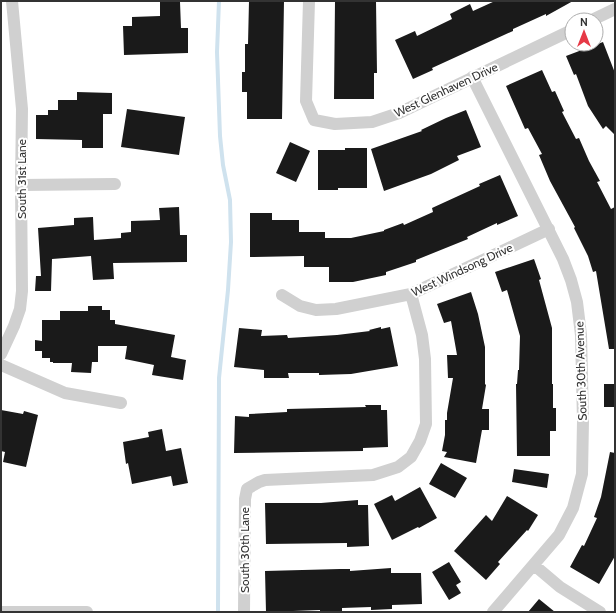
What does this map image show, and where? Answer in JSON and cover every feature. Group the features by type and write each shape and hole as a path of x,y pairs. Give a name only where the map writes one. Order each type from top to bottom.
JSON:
{"street":[{"name":"South 31st Lane","path":"1,354 20,309 22,291 22,109 12,1"},
{"name":"West Glenhaven Drive","path":"309,1 306,101 314,120 335,124 372,122 399,113 564,34"},
{"path":"604,14 615,9"},
{"name":"South 30th Avenue","path":"472,78 563,259 571,280 578,308 582,335 582,474 572,508 559,535 493,612"},
{"path":"21,185 115,184"},
{"name":"West Windsong Drive","path":"282,295 300,306 316,310 336,309 411,294 549,229"},
{"name":"South 30th Lane","path":"244,612 245,499 247,489 265,480 373,475 398,468 411,457 420,441 426,424 425,359 422,335 411,294"},
{"path":"1,365 65,393 121,403"},
{"path":"534,565 560,587 600,612"},
{"path":"1,612 87,612"}],"building":[{"path":"249,1 284,1 282,119 247,119 247,92 242,92 242,72 245,72 245,44 248,44"},
{"path":"335,1 376,1 377,73 374,73 374,99 334,99"},
{"path":"495,1 573,1 546,16 546,14 513,29 513,31 432,68 433,70 413,79 395,40 415,31 417,36 452,19 450,14 470,4 473,11"},
{"path":"160,2 180,2 181,28 188,28 188,53 124,55 123,26 132,26 132,17 160,16"},
{"path":"604,45 615,73 615,135 606,126 603,129 588,106 576,74 574,75 566,56 577,52 604,52"},
{"path":"542,70 552,92 555,91 564,111 562,112 576,139 579,138 600,181 597,182 611,209 615,207 615,349 609,349 596,271 593,272 588,256 574,228 575,227 550,181 539,155 542,154 528,128 525,129 506,86"},
{"path":"77,92 112,93 112,114 103,114 103,148 82,148 82,140 36,139 36,115 48,115 48,110 58,110 58,100 77,100"},
{"path":"127,109 185,117 179,155 121,147"},
{"path":"466,110 481,147 457,156 459,160 431,174 384,191 371,149 422,131 421,130"},
{"path":"290,142 310,151 296,182 276,173"},
{"path":"345,148 367,148 367,188 318,190 318,150 345,150"},
{"path":"500,175 518,216 497,225 497,223 467,237 468,239 416,260 416,262 386,272 386,275 353,282 329,282 329,267 304,267 304,256 250,257 250,213 272,213 272,220 299,220 299,232 325,232 325,238 351,238 384,231 403,223 404,225 433,212 432,208"},
{"path":"179,207 180,235 187,235 187,262 113,263 114,279 93,280 91,256 52,259 51,291 35,291 36,276 41,276 38,228 74,225 74,218 93,217 94,240 121,238 121,233 131,232 131,221 160,220 159,208"},
{"path":"534,259 541,279 539,280 552,328 552,384 553,408 556,408 556,431 550,431 550,456 517,456 516,384 519,370 520,336 507,290 502,292 495,272"},
{"path":"471,292 478,314 485,347 486,385 482,409 489,409 489,430 482,430 476,463 444,457 447,452 442,451 445,435 445,420 447,420 453,378 448,378 447,355 457,355 451,321 444,323 437,304"},
{"path":"88,306 102,306 102,310 110,310 110,320 115,320 115,324 175,335 171,357 186,360 183,380 152,375 154,365 125,359 127,346 98,346 98,362 92,362 91,373 71,372 72,363 53,363 50,362 50,358 42,358 42,351 35,351 35,340 42,341 42,320 60,320 60,311 88,311"},
{"path":"381,327 381,329 390,327 398,366 351,374 319,375 319,373 288,373 289,378 264,378 264,370 234,367 239,328 262,330 261,336 287,335 288,338 337,335 370,331 369,330"},
{"path":"604,384 615,384 615,407 604,407"},
{"path":"365,405 381,405 381,410 387,410 388,447 363,448 363,451 234,453 235,416 249,417 249,414 287,412 287,409 366,407"},
{"path":"1,410 23,414 24,411 38,415 26,467 3,462 5,452 1,451"},
{"path":"162,429 166,451 181,448 188,483 173,486 171,476 132,484 128,463 126,464 123,442 149,437 148,432"},
{"path":"610,452 615,453 615,556 599,584 570,567 582,545 584,546 597,518 594,517 601,497"},
{"path":"441,463 467,478 455,498 429,484"},
{"path":"514,469 549,474 547,488 512,482"},
{"path":"420,487 437,518 392,540 374,504 392,495 395,501"},
{"path":"507,496 538,515 528,531 527,530 498,562 500,564 486,580 454,551 486,515 492,521"},
{"path":"358,500 358,505 368,505 369,546 347,547 347,543 266,544 265,503 321,503"},
{"path":"449,562 461,582 456,585 461,593 449,600 432,572"},
{"path":"391,568 391,573 421,573 422,604 392,605 392,609 371,610 371,607 342,608 342,612 320,612 320,610 266,612 265,571 350,569 350,571"},
{"path":"539,599 555,612 528,612"}],"waterway":[{"path":"218,612 219,378 228,290 231,242 230,200 223,165 220,136 217,52 219,1"}]}
